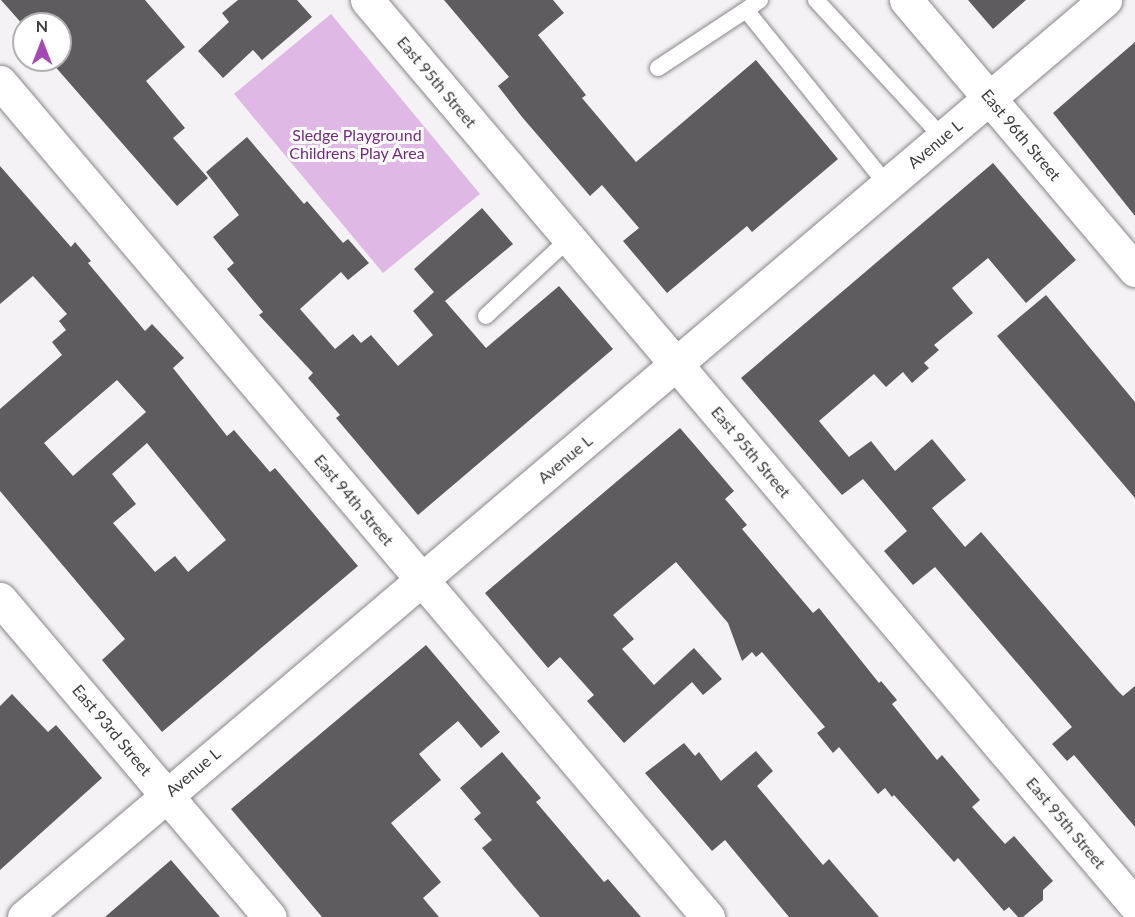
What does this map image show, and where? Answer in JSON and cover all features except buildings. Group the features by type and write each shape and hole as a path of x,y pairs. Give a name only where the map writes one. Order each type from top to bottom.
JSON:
{"street":[{"name":"East 95th Street","path":"367,0 1135,905"},
{"name":"East 96th Street","path":"906,0 1135,270"},
{"name":"Avenue L","path":"24,917 1106,0"},
{"name":"East 94th Street","path":"0,82 708,917"},
{"name":"East 93rd Street","path":"0,599 270,917"}],"lane":[{"path":"816,0 943,138"},
{"path":"658,68 753,5 887,185"},
{"path":"486,316 570,238"}],"green space":[{"name":"Sledge Playground Childrens Play Area","path":"331,14 480,194 383,273 234,94"}]}
